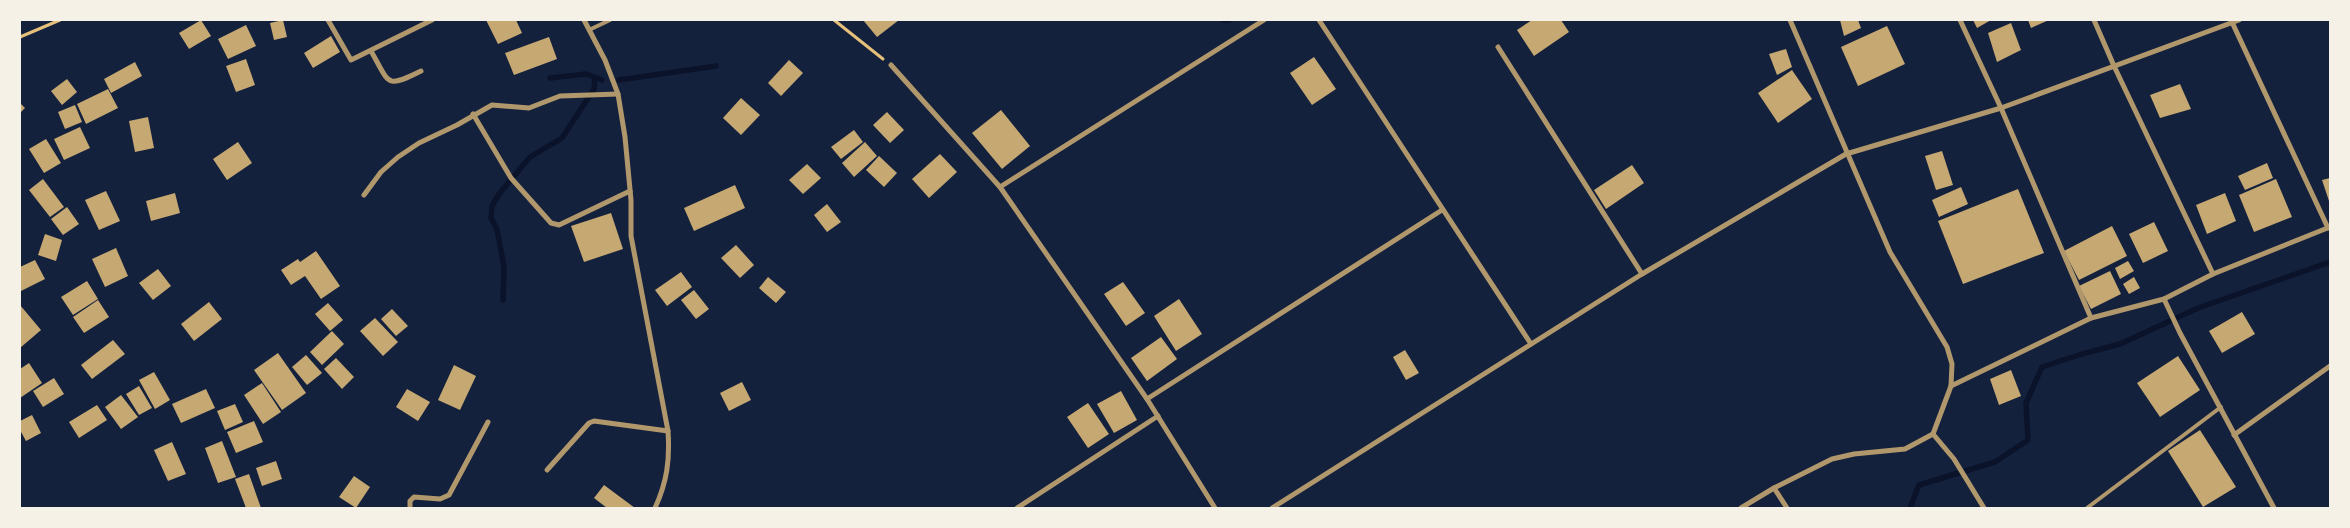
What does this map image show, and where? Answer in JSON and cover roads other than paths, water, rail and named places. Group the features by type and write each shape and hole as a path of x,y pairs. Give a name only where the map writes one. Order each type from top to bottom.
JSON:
{"street":[{"path":"328,20 351,60 432,20"},
{"path":"584,20 605,60 618,94 625,138 632,245 668,431 670,454 668,473 655,508"},
{"path":"1000,187 1264,20"},
{"path":"1319,20 1442,210 1532,344"},
{"path":"1741,508 1774,488 1832,459 1854,454 1905,449 1933,434 1952,386 1952,364 1947,347 1890,252 1863,188 1846,154 1790,20"},
{"path":"1960,20 2001,108 2091,318"},
{"path":"2094,20 2213,274"},
{"path":"1272,508 1642,274 1846,154 2001,108 2239,20"},
{"path":"1952,386 2091,318 2164,299 2213,274 2329,228 2232,21"},
{"path":"1498,47 1642,274"},
{"path":"371,51 387,79 392,83 421,71"},
{"path":"891,65 1000,187 1148,399 1215,508"},
{"path":"364,195 381,172 398,157 419,143 457,125 473,114 492,105 528,108 560,96 618,94"},
{"path":"473,114 511,178 534,206 552,223 559,225 630,192"},
{"path":"1148,399 1442,210"},
{"path":"2164,299 2180,333 2274,508"},
{"path":"2234,435 2330,366"},
{"path":"1017,508 1158,416"},
{"path":"547,470 589,422 594,421 668,431"},
{"path":"410,508 410,501 414,497 440,499 448,495 488,422"},
{"path":"1933,434 1954,459 1984,508"},
{"path":"1774,488 1787,508"}],"lane":[{"path":"589,30 610,20"},
{"path":"2087,508 2221,407"}],"waterway":[{"path":"1223,20 1229,20"},
{"path":"619,80 716,66"},
{"path":"550,78 586,74 602,80"},
{"path":"503,300 504,267 497,229 491,218 492,206 499,194 530,157 562,138 594,89 595,78"},
{"path":"1910,508 1919,485 1995,462 2028,440 2026,403 2042,367 2120,344 2198,308 2330,262"}]}
